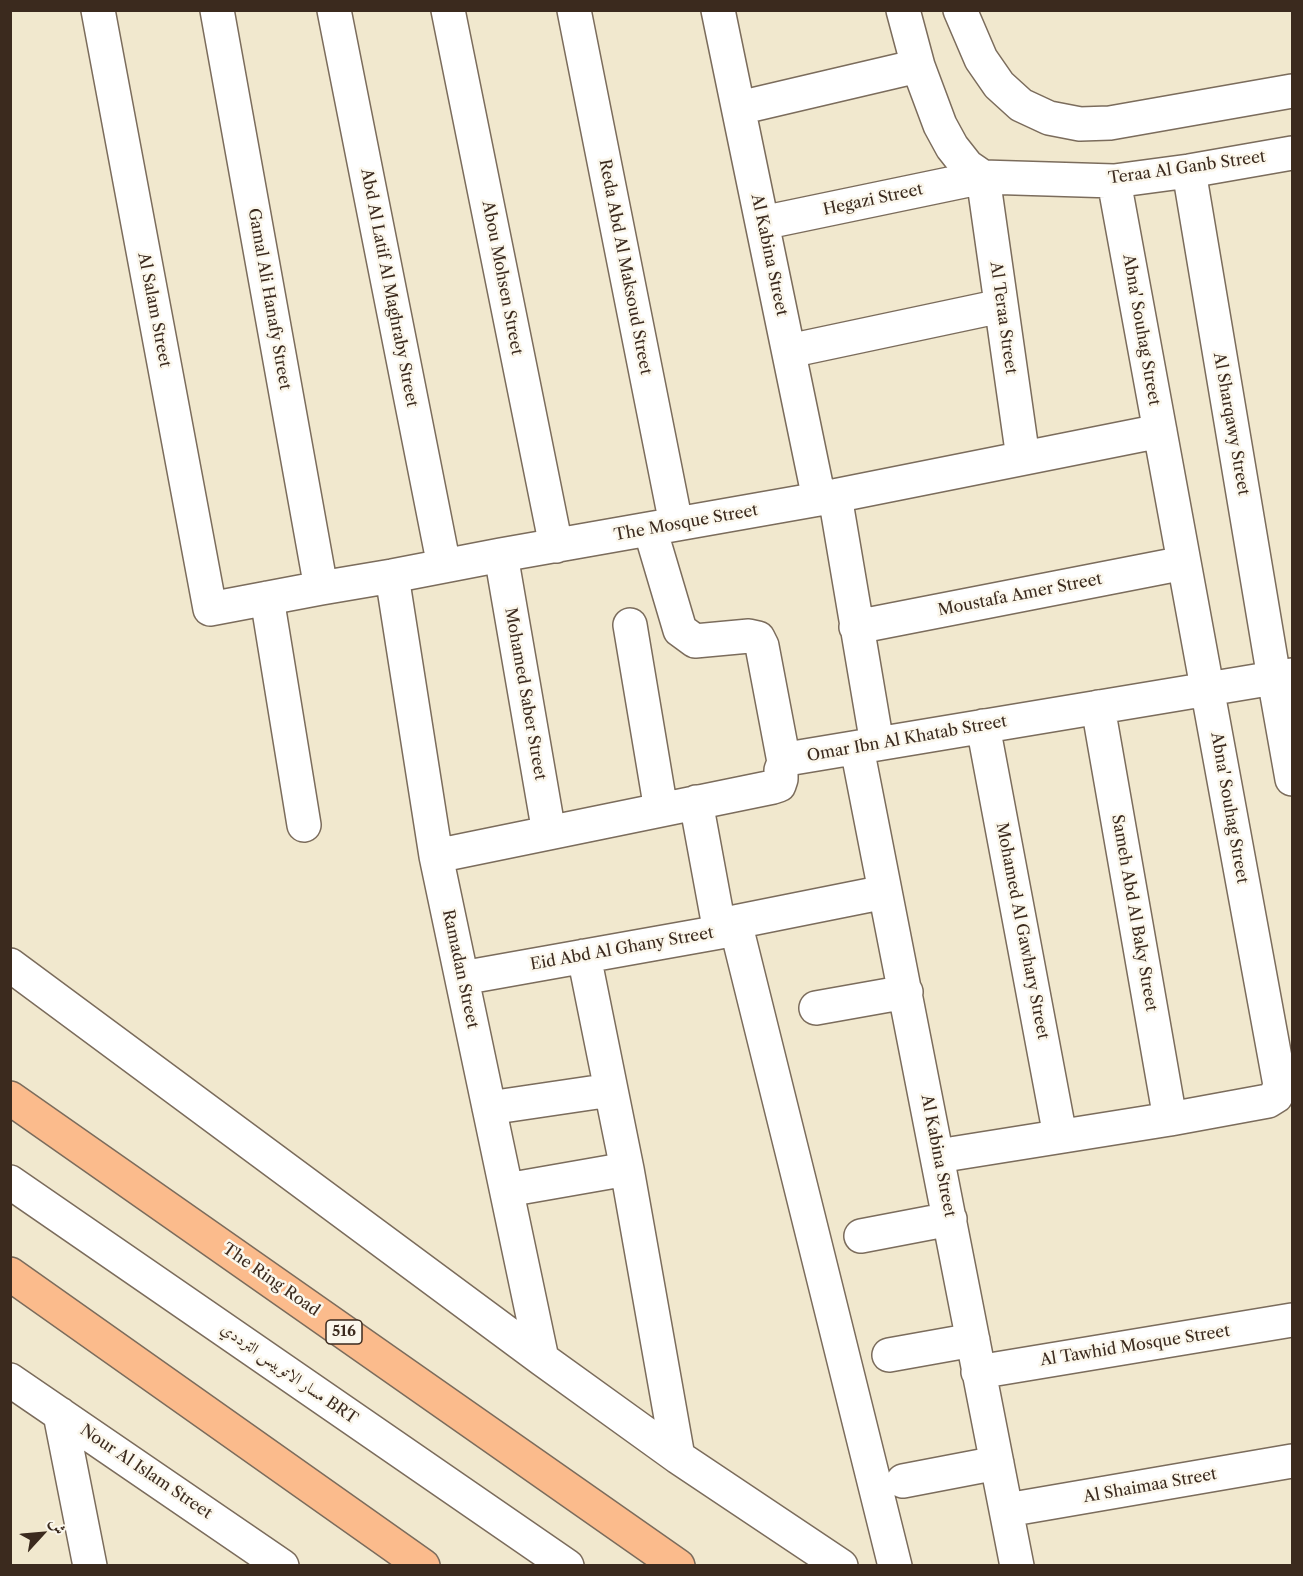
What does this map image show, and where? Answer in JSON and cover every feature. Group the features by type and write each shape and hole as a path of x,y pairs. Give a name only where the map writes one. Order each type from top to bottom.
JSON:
{"highway":[{"name":"The Ring Road","path":"10,1098 678,1566"},
{"path":"10,1274 423,1566"}],"street":[{"name":"Al Salam Street","path":"98,10 210,609"},
{"name":"Gamal Ali Hanafy Street","path":"217,10 321,588"},
{"name":"Abd Al Latif Al Maghraby Street","path":"334,10 444,566"},
{"name":"Abou Mohsen Street","path":"448,10 556,546"},
{"name":"Reda Abd Al Maksoud Street","path":"574,10 680,630 695,641 749,636 758,638 762,646 784,762"},
{"name":"Al Kabina Street","path":"718,10 789,351 827,497 856,627 867,746 885,892 1017,1566"},
{"path":"903,10 918,66 940,125 952,147 967,166 983,177"},
{"path":"960,10 981,59 999,85 1022,105 1049,118 1080,124 1110,123 1293,91"},
{"path":"739,108 918,66"},
{"name":"Teraa Al Ganb Street","path":"983,177 1114,181 1293,153"},
{"name":"Al Sharqawy Street","path":"1189,171 1283,676 1293,779"},
{"name":"Hegazi Street","path":"762,223 983,177"},
{"name":"Al Teraa Street","path":"983,177 1023,458"},
{"name":"Abna' Souhag Street","path":"938,1156 1268,1101 1276,1096 1280,1085 1114,181"},
{"path":"789,351 1001,306"},
{"name":"The Mosque Street","path":"210,609 827,497 1160,431"},
{"name":"Mohamed Saber Street","path":"501,555 549,833"},
{"name":"Moustafa Amer Street","path":"856,627 1184,563"},
{"name":"Ramadan Street","path":"392,576 436,856 542,1359"},
{"path":"267,598 304,825"},
{"path":"630,625 661,810"},
{"name":"Omar Ibn Al Khatab Street","path":"436,856 773,787 778,785 781,779 784,762 793,758 1283,676"},
{"name":"Sameh Abd Al Baky Street","path":"1098,707 1170,1119"},
{"name":"Mohamed Al Gawhary Street","path":"983,726 1060,1136"},
{"path":"696,802 895,1566"},
{"name":"Eid Abd Al Ghany Street","path":"462,978 727,928 885,892"},
{"path":"584,956 627,1169 678,1456"},
{"path":"10,965 542,1359 678,1456 841,1566"},
{"path":"816,1008 906,992"},
{"path":"489,1108 611,1090"},
{"path":"507,1190 627,1169"},
{"name":"مسار الاتوبيس الترددي BRT","path":"10,1182 567,1566"},
{"path":"861,1236 950,1220"},
{"name":"Al Tawhid Mosque Street","path":"978,1372 1293,1320"},
{"path":"889,1355 972,1341"},
{"name":"Nour Al Islam Street","path":"10,1380 282,1566"},
{"path":"60,1414 90,1566"},
{"name":"Al Shaimaa Street","path":"1007,1510 1293,1461"},
{"path":"903,1481 997,1463"},
{"path":"233,1531 239,1566"}]}
